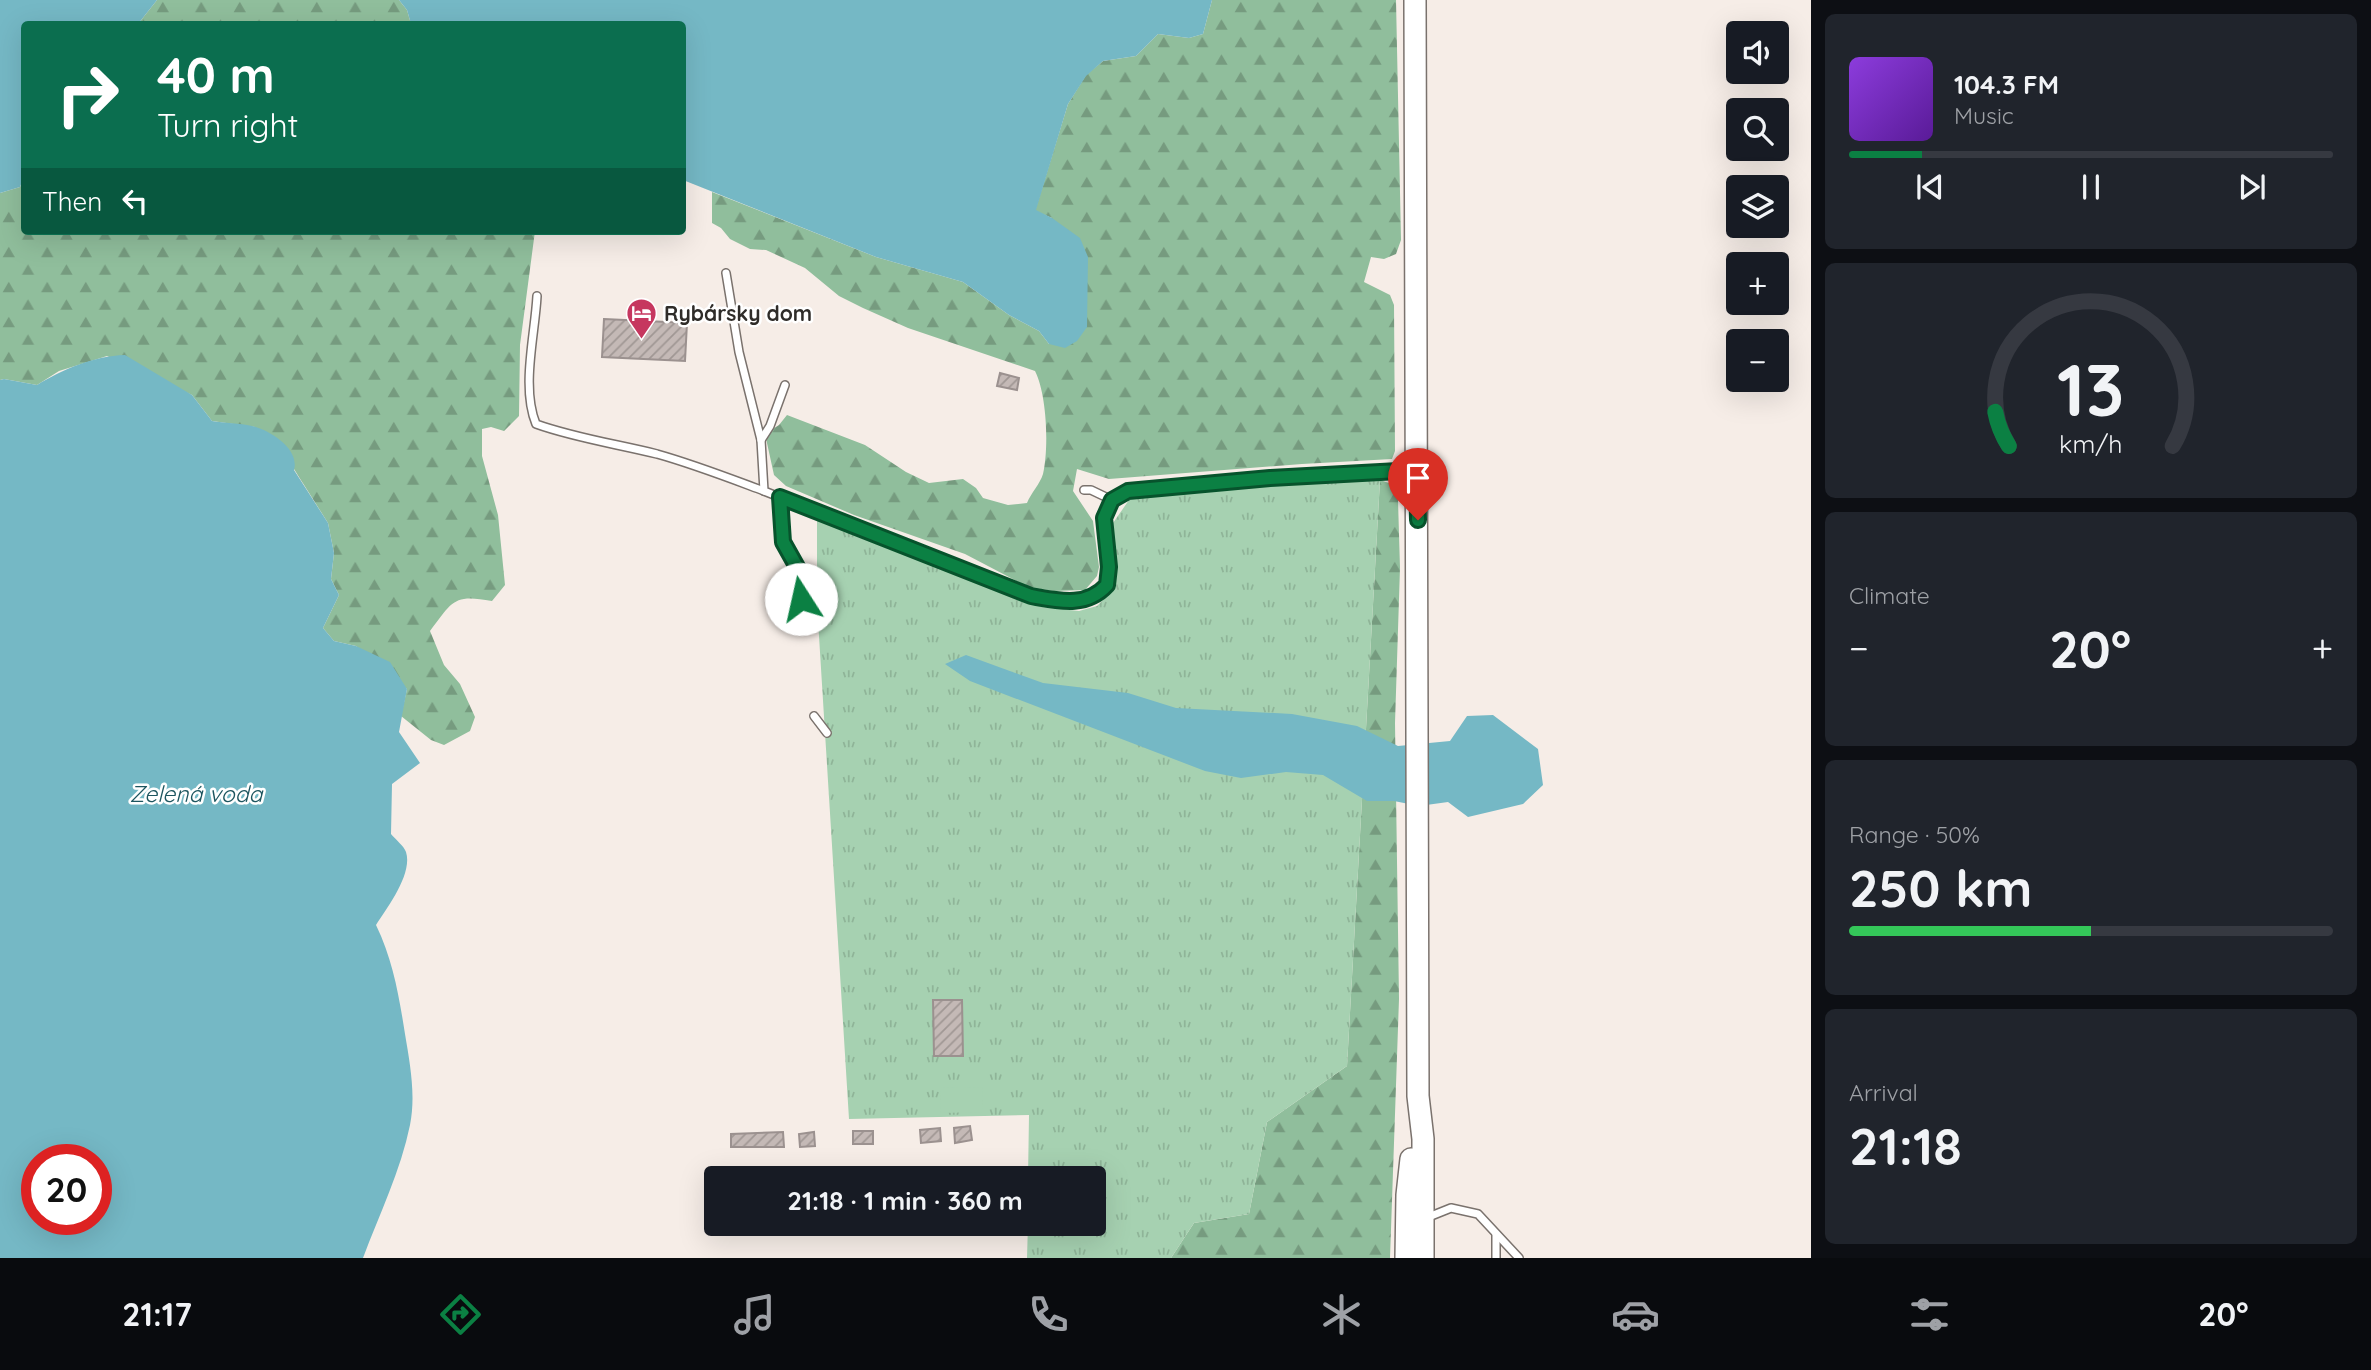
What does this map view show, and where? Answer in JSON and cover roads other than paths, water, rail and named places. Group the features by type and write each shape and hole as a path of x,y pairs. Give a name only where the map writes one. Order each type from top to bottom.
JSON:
{"main road":[{"path":"1406,1258 1407,1195 1418,1096 1415,0"},
{"path":"1418,1096 1423,1139 1423,1258"}],"lane":[{"path":"726,273 738,352 761,440 764,491"},
{"path":"537,296 531,355 531,411 536,424 555,431 657,454 716,473 1031,596 1057,601 1077,601 1092,597 1107,585 1109,567 1104,518 1112,500 1128,491 1270,478 1417,470"},
{"path":"761,440 770,426 785,385"},
{"path":"1084,490 1091,490 1112,500"},
{"path":"780,497 783,542 797,567 801,599"},
{"path":"814,716 827,733"},
{"path":"1423,1219 1451,1208 1478,1214 1519,1258"},
{"path":"1496,1234 1496,1258"}],"water":[{"path":"0,0 157,0 140,21 21,21 21,184 0,193"},
{"path":"399,0 1212,0 1203,34 1189,38 1158,34 1136,56 1103,61 1086,76 1068,104 1036,210 1080,238 1088,257 1087,327 1077,341 1065,348 1049,344 1039,331 1009,315 963,282 876,257 686,181 686,21 410,21 407,10"},
{"name":"Zelená voda","path":"125,355 192,395 212,421 259,428 275,436 288,448 295,462 294,470 328,523 334,553 331,579 339,595 323,628 334,641 356,646 390,662 407,689 399,732 420,763 392,784 391,834 406,852 406,870 398,890 376,925 391,965 400,1006 412,1080 412,1114 401,1159 363,1258 0,1258 0,380 37,385 79,364"},
{"path":"966,655 1043,683 1128,693 1176,708 1292,714 1357,726 1398,746 1450,741 1467,716 1493,715 1538,749 1543,785 1523,804 1468,817 1448,802 1419,806 1394,801 1367,801 1323,775 1286,772 1241,778 1205,771 970,681 945,664"}],"place":[{"name":"Rybársky dom","path":"641,340"}]}
